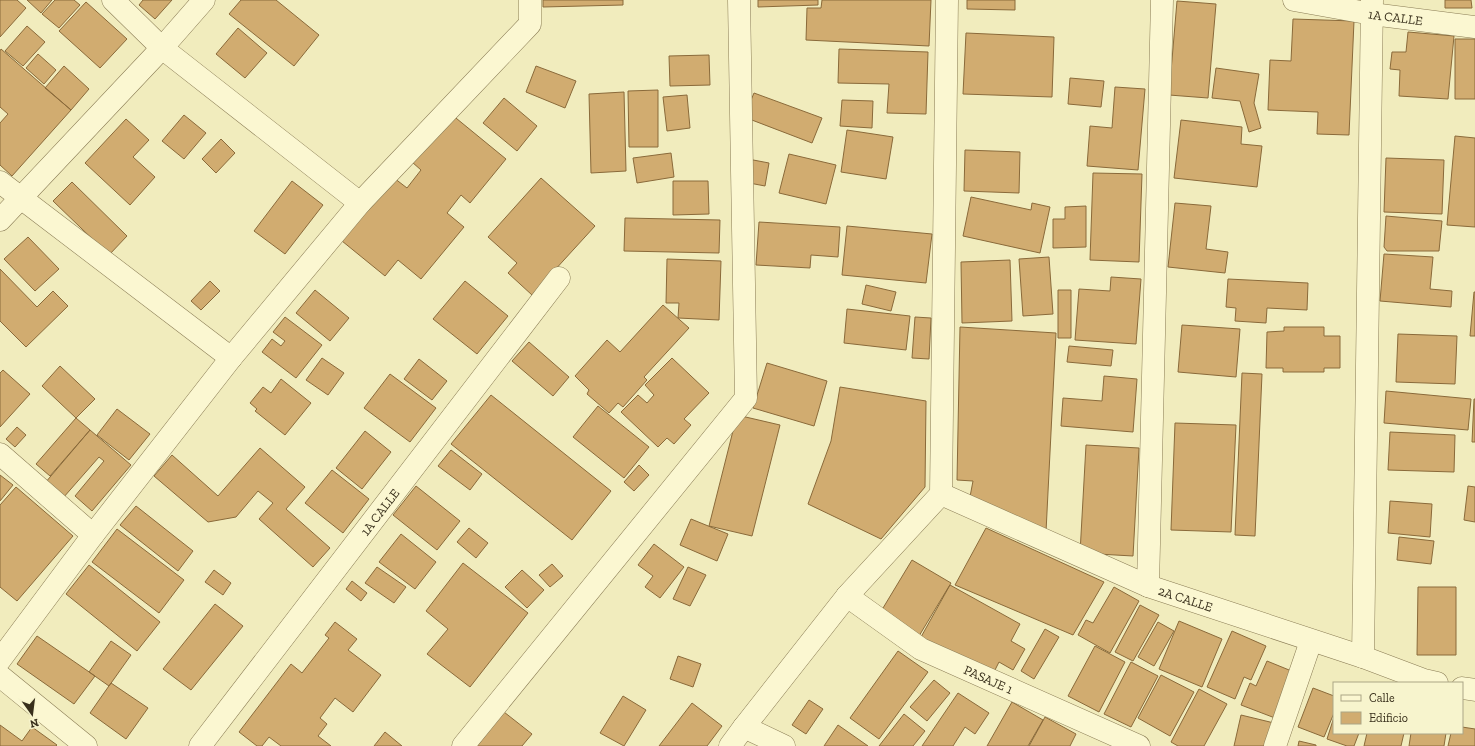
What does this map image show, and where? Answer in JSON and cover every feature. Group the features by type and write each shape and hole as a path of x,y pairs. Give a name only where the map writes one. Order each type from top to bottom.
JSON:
{"street":[{"path":"113,0 162,48 360,203"},
{"path":"0,220 162,48 204,0"},
{"path":"0,660 93,534 231,358 360,203 530,24 530,0"},
{"path":"463,746 746,398 739,0"},
{"path":"730,746 847,596 941,494 946,0"},
{"path":"1148,586 1162,0"},
{"name":"1A CALLE","path":"1294,0 1372,7 1475,27"},
{"path":"1363,657 1372,7"},
{"path":"0,182 231,358"},
{"name":"1A CALLE","path":"200,746 559,278"},
{"path":"0,454 93,534"},
{"name":"2A CALLE","path":"941,494 1148,586 1363,657 1424,680 1433,682"},
{"name":"PASAJE 1","path":"847,596 921,649 1139,746"},
{"path":"1275,746 1311,641"},
{"path":"0,676 86,746"},
{"path":"1463,688 1475,690"},
{"path":"744,727 784,746"}],"building":[{"path":"0,0 17,0 26,8 0,37"},
{"path":"27,0 52,0 41,13"},
{"path":"55,0 74,0 80,5 59,28 42,14"},
{"path":"143,0 172,0 155,19 139,5"},
{"path":"241,0 276,0 319,35 294,66 229,14"},
{"path":"543,0 623,0 623,5 543,7"},
{"path":"758,0 818,0 818,5 758,7"},
{"path":"822,0 931,0 929,46 806,40 807,8 821,8"},
{"path":"967,0 1015,0 1015,10 967,9"},
{"path":"1445,0 1471,0 1472,8 1445,8"},
{"path":"1177,1 1216,4 1208,98 1169,95"},
{"path":"86,2 127,39 100,68 59,31"},
{"path":"1293,19 1354,21 1349,135 1317,134 1318,112 1268,110 1270,60 1291,61"},
{"path":"27,26 45,42 23,66 5,51"},
{"path":"238,28 267,53 245,78 216,54"},
{"path":"1408,32 1454,36 1448,99 1399,96 1400,70 1390,69 1392,52 1406,52"},
{"path":"966,33 1054,37 1052,97 963,94"},
{"path":"1455,39 1475,39 1475,99 1455,99"},
{"path":"1,49 71,110 12,176 0,165 0,123 8,114 0,107"},
{"path":"839,49 928,52 926,114 887,113 889,84 838,83"},
{"path":"38,54 56,70 44,84 26,68"},
{"path":"709,55 710,85 670,86 669,56"},
{"path":"64,66 89,89 71,110 45,88"},
{"path":"536,66 576,81 565,108 526,92"},
{"path":"1216,68 1259,74 1254,103 1261,128 1249,132 1240,101 1212,98"},
{"path":"1070,78 1104,81 1101,107 1068,104"},
{"path":"1115,87 1145,89 1138,170 1087,166 1090,126 1112,128"},
{"path":"658,90 658,147 629,147 628,91"},
{"path":"624,92 626,171 591,173 589,94"},
{"path":"754,93 822,118 812,143 744,117"},
{"path":"687,95 690,128 667,131 663,97"},
{"path":"504,98 537,126 517,151 483,123"},
{"path":"842,100 873,101 872,128 840,126"},
{"path":"451,114 506,159 470,203 461,195 447,213 464,227 421,279 398,260 385,276 342,241 394,178 407,188 421,170 412,162"},
{"path":"184,115 206,133 184,159 162,141"},
{"path":"126,119 149,140 133,157 155,177 130,205 85,163"},
{"path":"1181,120 1242,127 1241,144 1262,146 1257,187 1174,178"},
{"path":"847,130 893,137 886,179 841,172"},
{"path":"1455,136 1475,138 1475,227 1447,225"},
{"path":"221,139 235,153 216,173 202,159"},
{"path":"965,150 1020,152 1019,193 964,191"},
{"path":"671,153 674,177 637,183 633,158"},
{"path":"789,154 836,165 826,204 779,193"},
{"path":"1386,158 1444,160 1442,214 1384,212"},
{"path":"748,159 769,163 765,186 744,182"},
{"path":"1093,173 1142,174 1139,262 1090,260"},
{"path":"541,178 595,226 532,295 508,273 517,263 488,237"},
{"path":"292,181 323,205 285,254 254,231"},
{"path":"673,181 708,181 709,214 673,215"},
{"path":"72,182 127,236 109,255 53,201"},
{"path":"971,197 1031,210 1032,203 1050,207 1040,253 963,236"},
{"path":"1175,203 1211,206 1206,249 1228,252 1225,273 1168,267"},
{"path":"1086,206 1086,247 1053,248 1053,219 1065,219 1065,207"},
{"path":"1386,216 1442,221 1439,251 1387,251 1384,247"},
{"path":"625,218 720,220 719,253 624,251"},
{"path":"759,222 840,227 838,257 811,255 810,268 756,265"},
{"path":"847,226 932,234 926,283 842,275"},
{"path":"28,237 59,269 35,291 4,259"},
{"path":"1384,254 1433,257 1430,289 1452,291 1451,307 1380,301"},
{"path":"1049,257 1053,314 1023,316 1019,259"},
{"path":"667,259 721,261 719,320 678,318 679,303 666,303"},
{"path":"1010,260 1012,321 962,323 961,262"},
{"path":"0,269 37,307 53,291 68,306 26,347 0,321"},
{"path":"1111,277 1141,279 1136,344 1075,340 1079,289 1110,291"},
{"path":"1228,279 1308,283 1307,310 1267,308 1266,323 1235,321 1236,308 1226,307"},
{"path":"210,281 220,291 201,310 191,301"},
{"path":"465,281 508,316 477,354 433,319"},
{"path":"866,285 896,292 891,311 862,304"},
{"path":"315,290 349,318 330,341 296,313"},
{"path":"1058,290 1071,290 1071,338 1058,338"},
{"path":"1474,292 1475,336 1470,336"},
{"path":"663,305 689,328 644,377 647,380 623,407 618,403 609,413 587,394 589,390 575,376 607,340 620,352"},
{"path":"847,309 910,316 906,350 844,343"},
{"path":"285,317 322,345 296,378 262,352 272,339 281,346 285,341 273,332"},
{"path":"915,317 931,318 929,359 912,358"},
{"path":"1182,325 1240,329 1236,377 1178,372"},
{"path":"960,327 1056,333 1046,532 969,502 973,481 957,480"},
{"path":"1284,327 1324,327 1324,336 1340,336 1340,368 1324,368 1324,372 1283,372 1283,368 1266,368 1267,332 1284,331"},
{"path":"1398,334 1457,336 1455,384 1396,382"},
{"path":"529,342 569,377 553,396 512,361"},
{"path":"1069,346 1113,350 1111,366 1067,362"},
{"path":"322,358 344,373 328,395 306,380"},
{"path":"672,358 709,393 684,419 691,425 674,444 667,438 658,447 621,412 638,395 647,403 654,395 645,385"},
{"path":"419,359 447,381 432,400 404,379"},
{"path":"767,363 827,381 814,426 753,408"},
{"path":"60,366 95,399 76,418 42,386"},
{"path":"3,370 30,394 0,427 0,373"},
{"path":"1242,373 1262,374 1255,536 1235,535"},
{"path":"390,374 436,408 410,442 364,408"},
{"path":"1104,376 1137,379 1133,432 1061,426 1063,398 1102,401"},
{"path":"281,379 311,403 285,435 255,411 257,409 250,403 263,387 271,393"},
{"path":"840,387 926,401 925,487 881,539 808,504 831,441"},
{"path":"1386,391 1471,399 1468,430 1384,423"},
{"path":"491,395 611,491 572,540 451,444"},
{"path":"1474,399 1475,442 1472,442"},
{"path":"598,406 649,447 624,478 573,437"},
{"path":"117,409 150,434 129,460 97,435"},
{"path":"737,415 780,425 752,536 709,526"},
{"path":"76,418 90,430 50,476 36,464"},
{"path":"1175,423 1236,425 1231,532 1171,530"},
{"path":"17,427 26,435 15,447 6,439"},
{"path":"90,430 131,465 92,511 75,496 104,461 99,457 63,498 45,483"},
{"path":"365,431 391,452 362,489 336,468"},
{"path":"1390,432 1455,435 1454,472 1388,470"},
{"path":"1086,445 1139,448 1133,556 1080,553"},
{"path":"260,448 305,487 286,509 330,548 313,567 259,519 273,503 258,491 236,517 208,522 154,476 172,455 218,496"},
{"path":"451,450 482,474 470,490 438,466"},
{"path":"639,465 649,475 634,491 624,482"},
{"path":"332,470 369,499 343,533 305,503"},
{"path":"0,475 13,485 0,501"},
{"path":"416,486 460,521 437,550 393,515"},
{"path":"1468,486 1475,487 1475,522 1464,520"},
{"path":"16,487 73,536 17,601 0,587 0,505"},
{"path":"1390,501 1432,504 1430,537 1388,533"},
{"path":"136,506 193,551 178,571 120,525"},
{"path":"691,519 728,534 717,561 680,545"},
{"path":"469,528 488,543 476,558 457,542"},
{"path":"986,528 1104,582 1073,635 955,585"},
{"path":"117,529 184,580 159,613 92,562"},
{"path":"401,534 436,562 415,589 379,562"},
{"path":"1399,537 1434,541 1431,564 1397,560"},
{"path":"654,544 684,567 660,598 645,587 653,576 638,565"},
{"path":"912,560 951,583 919,636 880,613"},
{"path":"463,563 528,613 470,687 427,654 448,629 426,611"},
{"path":"552,564 563,576 550,587 539,575"},
{"path":"89,565 160,622 137,651 66,594"},
{"path":"377,567 406,587 394,603 365,583"},
{"path":"688,567 706,575 690,606 673,599"},
{"path":"214,570 231,583 223,595 205,582"},
{"path":"522,570 544,590 527,608 505,587"},
{"path":"352,581 367,593 361,601 346,589"},
{"path":"950,585 1020,624 1011,641 1025,649 1013,670 999,662 992,676 921,637"},
{"path":"1114,587 1139,601 1110,653 1078,635 1086,620 1093,623"},
{"path":"1418,587 1456,587 1456,655 1417,655"},
{"path":"215,604 243,626 191,690 163,669"},
{"path":"1140,605 1159,615 1133,661 1115,652"},
{"path":"1179,621 1222,639 1202,687 1159,669"},
{"path":"335,622 357,639 348,650 381,675 353,712 335,698 320,718 327,724 318,736 331,746 281,746 269,737 262,746 257,746 239,732 291,664 302,673 329,638 325,635"},
{"path":"1158,622 1174,631 1154,666 1138,657"},
{"path":"1045,629 1059,637 1034,679 1021,671"},
{"path":"1232,631 1266,646 1251,680 1244,677 1235,699 1207,687"},
{"path":"37,636 95,676 74,704 17,664"},
{"path":"111,641 131,655 109,686 89,672"},
{"path":"1095,646 1125,662 1099,712 1068,696"},
{"path":"898,651 928,672 879,739 850,718"},
{"path":"678,656 701,664 693,687 670,679"},
{"path":"1267,661 1294,672 1275,718 1241,705 1250,683 1256,686"},
{"path":"1131,662 1158,676 1131,727 1104,714"},
{"path":"1161,675 1194,692 1170,736 1138,718"},
{"path":"934,680 950,693 927,721 910,707"},
{"path":"111,683 148,708 126,739 90,713"},
{"path":"1313,688 1333,696 1333,715 1324,737 1298,727"},
{"path":"1199,689 1227,704 1204,746 1178,746 1171,742"},
{"path":"958,693 989,713 975,734 965,727 953,746 922,746"},
{"path":"623,696 646,710 624,746 600,733"},
{"path":"809,700 823,709 806,734 792,725"},
{"path":"1012,702 1043,720 1028,746 987,746"},
{"path":"692,703 722,726 707,746 659,746"},
{"path":"504,712 532,734 522,746 477,746"},
{"path":"904,714 925,731 913,746 879,746"},
{"path":"1241,715 1274,723 1269,746 1234,746"},
{"path":"1045,717 1076,734 1070,746 1029,746"},
{"path":"1333,720 1333,734 1359,734 1354,746 1347,746 1327,739"},
{"path":"0,725 22,741 32,727 57,745 0,746"},
{"path":"838,725 868,746 824,746"},
{"path":"1463,727 1475,729 1475,746 1448,746 1451,734 1463,734"},
{"path":"385,732 402,746 374,746"},
{"path":"1367,734 1404,734 1401,746 1364,746"},
{"path":"1411,734 1446,734 1444,746 1409,746"},
{"path":"1299,741 1316,745 1316,746 1298,746"}]}
